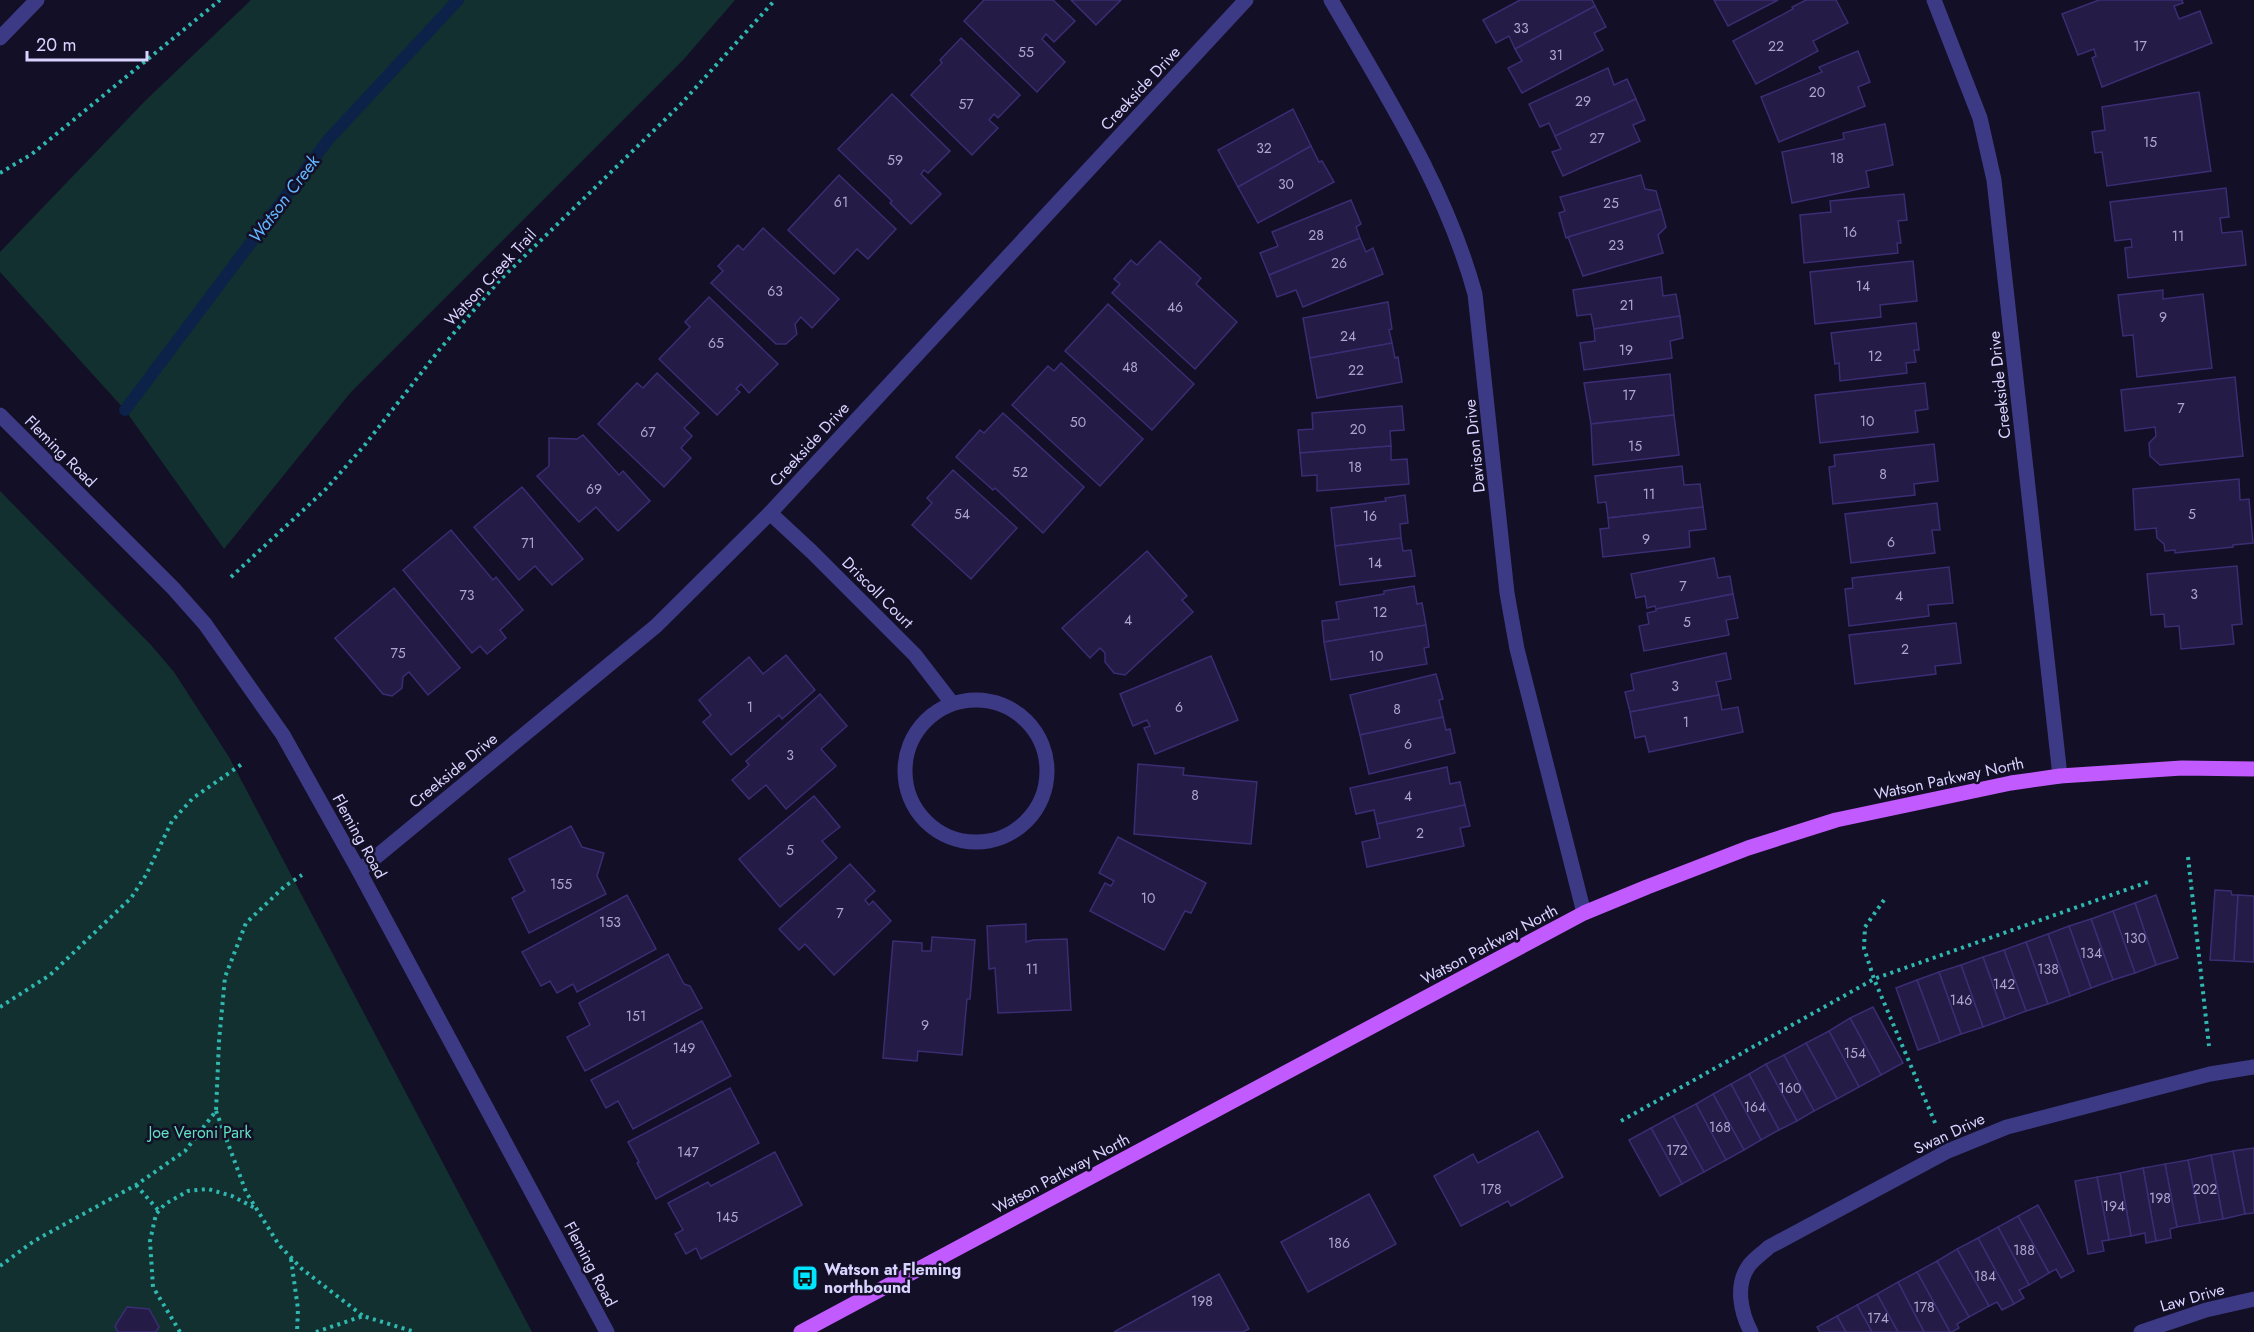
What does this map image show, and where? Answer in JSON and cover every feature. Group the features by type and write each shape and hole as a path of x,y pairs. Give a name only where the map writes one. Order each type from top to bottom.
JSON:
{"main road":[{"name":"Watson Parkway North","path":"801,1332 1584,913 1647,886 1748,848 1836,820 2011,783 2060,776 2182,768 2254,769"}],"street":[{"path":"0,38 37,0"},
{"name":"Creekside Drive","path":"359,871 656,626 770,513 1246,0"},
{"name":"Davison Drive","path":"1332,0 1427,168 1464,254 1476,294 1511,615 1517,649 1584,913"},
{"name":"Creekside Drive","path":"1934,0 1980,118 1994,180 2060,776"},
{"name":"Fleming Road","path":"0,415 174,588 205,624 283,735 359,871 607,1332"},
{"name":"Driscoll Court","path":"770,513 915,655 952,703"},
{"path":"976,699 999,703 1020,715 1036,732 1045,754 1047,778 1039,801 1026,821 1007,835 984,842 961,841 940,832 922,818 910,798 905,776 907,753 916,731 932,715 952,703 976,699"},
{"name":"Swan Drive","path":"1751,1332 1744,1319 1740,1292 1747,1267 1769,1247 1948,1151 2007,1127 2210,1074 2254,1067"},
{"name":"Law Drive","path":"2141,1332 2206,1310 2254,1299"}],"path":[{"path":"0,173 32,154 219,0"},
{"name":"Watson Creek Trail","path":"231,577 326,489 364,446 440,349 500,280 680,105 776,0"},
{"path":"0,1007 50,975 131,898 146,874 172,820 193,798 242,764"},
{"path":"2188,857 2209,1047"},
{"path":"302,875 285,886 246,923 225,976 216,1111 246,1192 279,1245 302,1269 363,1316 416,1332"},
{"path":"1621,1121 1874,980 2148,882"},
{"path":"1884,900 1865,927 1863,948 1874,980 1937,1128"},
{"path":"0,1266 34,1241 136,1185 185,1151 216,1111"},
{"path":"136,1185 159,1210"},
{"path":"180,1332 153,1287 150,1241 156,1214 165,1204 188,1191 208,1190 232,1196 256,1208"},
{"path":"291,1258 298,1309 297,1332"},
{"path":"316,1332 363,1316"}],"green space":[{"path":"251,0 735,0 684,59 351,392 224,549 125,410 0,272 0,252 145,101"},
{"name":"Joe Veroni Park","path":"0,491 151,645 174,672 229,757 532,1332 0,1332"}],"building":[{"path":"984,0 1053,0 1075,21 1054,42 1046,34 1042,39 1065,62 1037,92 964,21"},
{"path":"1071,0 1121,0 1096,25"},
{"path":"1520,0 1592,0 1595,6 1515,49 1509,36 1496,43 1483,20"},
{"path":"1714,0 1778,0 1728,26"},
{"path":"1806,0 1836,0 1848,23 1813,41 1818,51 1756,84 1733,41"},
{"path":"2099,0 2182,0 2183,3 2174,6 2179,19 2200,11 2212,43 2102,87 2092,58 2096,56 2094,49 2078,55 2062,14"},
{"path":"1595,6 1606,27 1594,33 1603,50 1522,93 1508,68 1522,61 1515,49"},
{"path":"961,38 1020,95 998,118 994,114 989,120 998,128 972,155 911,95 942,63 940,60"},
{"path":"1858,51 1870,82 1858,87 1865,106 1779,142 1761,97 1822,72 1819,67"},
{"path":"1608,68 1614,85 1627,79 1636,99 1555,136 1549,123 1540,127 1529,104"},
{"path":"2199,92 2211,171 2107,186 2102,152 2095,153 2092,132 2105,130 2102,107"},
{"path":"892,94 950,151 928,173 924,170 921,174 941,194 911,224 890,203 892,201 838,149"},
{"path":"1636,99 1645,120 1633,125 1640,141 1563,176 1552,152 1561,149 1555,136"},
{"path":"1293,109 1311,146 1238,187 1218,150"},
{"path":"1885,124 1893,165 1866,171 1869,187 1792,203 1782,152 1844,139 1843,133"},
{"path":"1311,146 1319,162 1322,161 1334,182 1258,223 1238,187"},
{"path":"839,175 896,229 868,259 857,249 834,274 788,230"},
{"path":"1641,175 1645,189 1656,191 1661,209 1566,238 1559,213 1565,211 1560,197"},
{"path":"2226,188 2229,217 2220,218 2222,233 2242,231 2246,265 2128,278 2125,248 2132,247 2131,239 2115,241 2110,202"},
{"path":"1904,194 1907,220 1898,221 1901,243 1897,243 1898,253 1804,263 1800,215 1831,212 1830,201"},
{"path":"1351,200 1361,224 1356,227 1360,238 1269,275 1260,253 1278,246 1272,232"},
{"path":"1661,209 1666,227 1658,235 1663,253 1583,276 1568,237"},
{"path":"763,228 839,299 812,328 801,317 795,324 797,334 786,344 776,344 711,283 723,271 718,266 738,245 743,250"},
{"path":"1360,238 1366,252 1373,248 1383,274 1303,307 1296,290 1277,297 1269,275"},
{"path":"1160,241 1201,278 1196,284 1237,322 1195,369 1112,293 1120,284 1114,279 1131,260 1137,265"},
{"path":"1913,261 1917,301 1880,305 1881,317 1815,324 1810,272"},
{"path":"1661,277 1663,296 1676,294 1680,316 1594,329 1591,314 1577,316 1573,290"},
{"path":"2163,290 2163,299 2203,294 2212,368 2137,377 2133,335 2123,336 2118,295"},
{"path":"709,297 778,364 749,393 741,384 736,389 740,392 717,415 659,359 690,327 685,322"},
{"path":"1388,302 1392,343 1310,358 1303,318"},
{"path":"1108,304 1194,384 1152,430 1065,351"},
{"path":"1680,316 1683,338 1670,341 1672,358 1584,370 1580,343 1595,341 1594,329"},
{"path":"1916,323 1919,350 1914,350 1916,362 1906,363 1907,373 1840,381 1839,363 1835,364 1831,333"},
{"path":"1392,343 1395,358 1398,357 1402,382 1317,398 1310,358"},
{"path":"1061,363 1143,439 1100,486 1012,405 1048,366 1054,371"},
{"path":"657,373 699,413 684,428 692,436 681,448 691,458 664,487 598,424 637,383 643,388"},
{"path":"1670,374 1674,415 1591,424 1584,383"},
{"path":"2235,377 2243,456 2160,465 2150,456 2149,443 2156,436 2155,427 2125,431 2121,390"},
{"path":"1925,383 1928,409 1915,411 1918,432 1820,443 1815,395"},
{"path":"1402,406 1404,430 1390,431 1391,446 1300,453 1298,430 1313,429 1312,413"},
{"path":"1003,413 1084,487 1043,533 995,488 993,490 956,457 980,430 984,433"},
{"path":"1674,415 1679,455 1593,465 1591,424"},
{"path":"583,435 619,475 623,471 650,501 618,531 596,507 579,522 537,476 549,466 549,438 577,439"},
{"path":"1934,444 1938,481 1914,484 1915,495 1833,504 1829,467 1835,466 1834,455"},
{"path":"1391,446 1391,460 1407,459 1409,484 1317,491 1317,475 1302,476 1300,453"},
{"path":"1682,466 1684,485 1700,484 1703,507 1608,518 1606,502 1598,503 1595,476"},
{"path":"953,470 1017,528 971,579 912,525 932,503 927,498"},
{"path":"2239,479 2240,500 2249,499 2253,543 2175,553 2175,550 2165,551 2164,544 2157,538 2156,528 2135,530 2133,489"},
{"path":"522,487 583,559 552,585 535,566 519,580 474,527"},
{"path":"1405,495 1408,523 1400,524 1401,538 1335,546 1331,508 1386,501 1385,498"},
{"path":"1937,503 1940,530 1932,530 1935,553 1851,563 1845,514"},
{"path":"1703,507 1706,529 1689,531 1690,547 1603,557 1600,529 1609,528 1608,518"},
{"path":"451,530 493,580 496,577 523,610 500,630 506,638 487,654 480,646 472,653 403,570"},
{"path":"1401,538 1403,551 1411,550 1415,576 1340,585 1335,546"},
{"path":"1147,551 1187,596 1182,600 1193,612 1125,675 1114,673 1105,662 1105,653 1100,648 1090,658 1062,628"},
{"path":"1714,558 1718,578 1730,576 1733,594 1656,609 1655,606 1647,608 1645,596 1636,598 1631,574"},
{"path":"2237,566 2242,624 2232,625 2234,644 2181,649 2179,626 2165,627 2164,614 2151,615 2147,574"},
{"path":"1949,567 1953,603 1928,605 1929,616 1849,626 1845,589 1853,588 1852,578"},
{"path":"1414,586 1417,604 1422,603 1426,625 1324,642 1322,621 1339,619 1336,602 1384,594 1384,591"},
{"path":"394,588 460,668 428,695 409,672 403,677 402,688 392,696 383,694 335,638"},
{"path":"1733,594 1738,618 1726,620 1729,635 1644,651 1639,626 1649,624 1647,613 1656,611 1656,609"},
{"path":"1956,623 1961,663 1935,666 1936,674 1855,684 1849,635"},
{"path":"1426,625 1429,647 1424,648 1427,664 1331,680 1324,642"},
{"path":"1726,653 1731,679 1716,682 1719,695 1630,712 1625,692 1634,690 1631,674"},
{"path":"786,655 815,690 782,719 779,715 731,755 703,722 711,715 699,700 749,657 763,674"},
{"path":"1211,656 1238,720 1155,754 1144,728 1150,726 1147,720 1133,726 1120,694"},
{"path":"1436,674 1443,699 1439,700 1443,717 1360,735 1350,695"},
{"path":"820,694 847,726 821,749 836,766 786,809 766,785 749,799 732,780 749,765 746,761"},
{"path":"1719,695 1722,710 1738,707 1743,732 1649,752 1645,736 1635,738 1630,712"},
{"path":"1443,717 1446,730 1450,729 1455,753 1369,774 1360,735"},
{"path":"1138,764 1184,768 1183,775 1257,782 1251,844 1134,834"},
{"path":"1447,767 1450,784 1460,782 1465,805 1377,824 1374,810 1356,814 1350,788"},
{"path":"814,796 840,827 822,841 837,858 780,907 739,859"},
{"path":"1465,805 1470,826 1460,828 1464,846 1367,867 1362,842 1380,838 1377,824"},
{"path":"571,826 582,847 604,853 597,876 606,894 529,933 512,898 525,891 509,859"},
{"path":"1118,837 1206,883 1191,913 1185,911 1164,950 1090,911 1105,883 1111,886 1114,881 1099,873"},
{"path":"850,864 875,891 865,900 869,905 873,901 891,921 834,975 805,944 799,950 779,929"},
{"path":"2215,890 2231,891 2232,895 2238,895 2234,961 2210,960"},
{"path":"627,895 656,949 577,992 573,984 557,993 550,981 541,986 522,952"},
{"path":"2156,895 2178,958 2156,965 2135,903"},
{"path":"2238,895 2254,896 2254,962 2234,961"},
{"path":"2135,903 2156,965 2135,973 2113,911"},
{"path":"2113,911 2135,973 2113,980 2091,919"},
{"path":"2091,919 2113,980 2091,988 2069,926"},
{"path":"1026,924 1026,942 1067,939 1071,1010 998,1013 995,968 989,969 987,926"},
{"path":"2069,926 2091,988 2070,996 2048,934"},
{"path":"2048,934 2070,996 2048,1004 2026,942"},
{"path":"932,937 975,940 962,1055 918,1051 917,1061 883,1058 893,941 922,943 922,951 931,951"},
{"path":"2026,942 2048,1004 2026,1011 2004,950"},
{"path":"2004,950 2026,1011 2005,1019 1983,957"},
{"path":"668,954 684,984 690,986 702,1008 585,1071 567,1037 590,1025 579,1003"},
{"path":"1983,957 2005,1019 1983,1027 1961,965"},
{"path":"1961,965 1983,1027 1961,1034 1939,972"},
{"path":"1939,972 1961,1034 1940,1042 1917,980"},
{"path":"1917,980 1940,1042 1918,1050 1896,988"},
{"path":"1873,1007 1903,1063 1881,1075 1850,1018"},
{"path":"1850,1018 1881,1075 1859,1087 1829,1031"},
{"path":"702,1021 731,1076 633,1129 618,1101 606,1108 591,1080"},
{"path":"1829,1031 1859,1087 1837,1099 1806,1043"},
{"path":"1806,1043 1837,1099 1814,1111 1784,1055"},
{"path":"1784,1055 1814,1111 1797,1121 1766,1064"},
{"path":"1766,1064 1797,1121 1779,1130 1749,1074"},
{"path":"1749,1074 1779,1130 1761,1140 1731,1084"},
{"path":"1731,1084 1761,1140 1744,1150 1713,1094"},
{"path":"730,1088 759,1143 656,1199 628,1142"},
{"path":"1713,1094 1744,1150 1726,1160 1696,1104"},
{"path":"1696,1104 1726,1160 1704,1172 1673,1116"},
{"path":"1673,1116 1704,1172 1682,1184 1651,1128"},
{"path":"1651,1128 1682,1184 1660,1196 1629,1140"},
{"path":"1538,1131 1563,1177 1511,1206 1508,1201 1461,1226 1434,1176 1473,1154 1478,1163"},
{"path":"2254,1148 2254,1213 2245,1214 2233,1151"},
{"path":"2233,1151 2245,1214 2223,1219 2211,1155"},
{"path":"775,1152 802,1205 701,1259 696,1248 686,1254 675,1234 683,1230 668,1203 708,1182 711,1186"},
{"path":"2211,1155 2223,1219 2200,1223 2188,1160"},
{"path":"2188,1160 2200,1223 2177,1227 2165,1164"},
{"path":"2165,1164 2177,1227 2170,1229 2171,1238 2156,1241 2143,1168"},
{"path":"2143,1168 2156,1241 2146,1243 2145,1233 2131,1236 2120,1173"},
{"path":"2120,1173 2131,1236 2109,1240 2097,1177"},
{"path":"2097,1177 2109,1240 2102,1241 2104,1251 2088,1254 2075,1181"},
{"path":"1369,1194 1396,1244 1308,1292 1281,1242"},
{"path":"2038,1205 2074,1271 2061,1278 2056,1269 2049,1273 2018,1216"},
{"path":"2018,1216 2049,1273 2029,1285 1998,1227"},
{"path":"1998,1227 2029,1285 2019,1290 2024,1298 2014,1304 1978,1238"},
{"path":"1978,1238 2014,1304 2002,1310 1997,1302 1989,1306 1957,1249"},
{"path":"1957,1249 1989,1306 1969,1317 1937,1261"},
{"path":"1937,1261 1969,1317 1957,1324 1959,1328 1952,1332 1917,1272"},
{"path":"1917,1272 1950,1332 1924,1332 1898,1282"},
{"path":"1219,1274 1249,1329 1243,1332 1114,1332"},
{"path":"1898,1282 1924,1332 1898,1332 1877,1294"},
{"path":"1877,1294 1898,1332 1872,1332 1857,1305"},
{"path":"1857,1305 1872,1332 1846,1332 1837,1316"},
{"path":"127,1307 149,1309 159,1327 156,1332 118,1332 115,1326"},
{"path":"1837,1316 1846,1332 1820,1332 1817,1327"}],"waterway":[{"name":"Watson Creek","path":"125,410 328,140 458,0"}],"place":[{"name":"Watson at Fleming northbound","path":"805,1278"}]}
